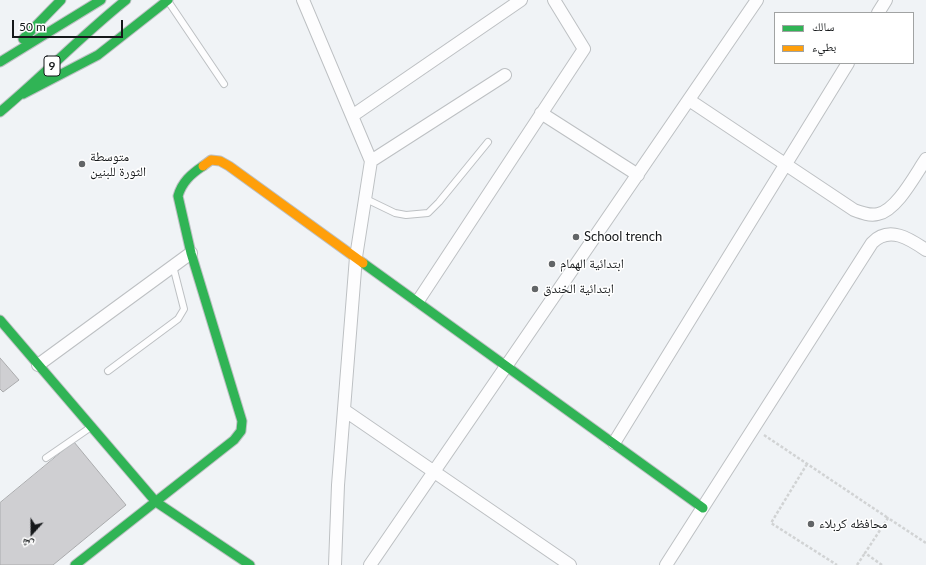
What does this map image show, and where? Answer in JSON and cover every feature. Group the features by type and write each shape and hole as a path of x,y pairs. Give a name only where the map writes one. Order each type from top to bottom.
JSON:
{"main road":[{"path":"0,62 61,0"},
{"name":"9","path":"0,62 101,0"},
{"name":"9","path":"0,112 23,94 102,18 126,0"},
{"path":"23,94 98,55 168,0"},
{"path":"75,565 234,440 241,431 242,421 190,253 178,196 184,180 211,160 220,161 229,166 703,508"},
{"path":"0,320 156,502 241,563"}],"street":[{"path":"303,0 371,161 364,198 356,257 338,485 335,565"},
{"path":"352,116 521,0"},
{"path":"418,302 584,49 554,0"},
{"path":"370,565 757,0"},
{"path":"879,12 886,0"},
{"path":"614,443 847,64"},
{"path":"371,161 505,75"},
{"path":"689,100 786,163 854,210 870,215 879,214 893,205 926,159"},
{"path":"541,113 638,175"},
{"path":"666,565 876,238 886,234 900,236 907,238 926,250"},
{"path":"38,365 190,253"},
{"path":"344,410 570,565"}],"lane":[{"path":"168,0 224,84"},
{"path":"364,198 395,213 406,215 428,213 439,202 488,142"},
{"path":"108,372 178,319 184,309 173,266"},
{"path":"46,458 92,427"}],"path":[{"path":"754,428 926,543"},
{"path":"807,464 771,523 838,565"},
{"path":"857,565 888,518"},
{"path":"865,554 882,565"}],"building":[{"path":"0,358 19,380 3,392 0,389"},
{"path":"74,442 126,505 53,565 0,565 0,503"}],"traffic: fast":[{"path":"23,39 61,0"},
{"path":"0,62 101,0"},
{"path":"0,112 126,0"},
{"path":"23,94 98,55 168,0"},
{"path":"75,565 234,440 241,431 242,421 191,253 178,196 188,179 203,166"},
{"path":"363,263 703,508"},
{"path":"0,320 156,502 250,565"}],"traffic: slow":[{"path":"203,166 211,160 220,161 229,166 363,263"}],"place":[{"name":"متوسطة الثورة للبنين","path":"82,164"},
{"name":"School trench","path":"576,237"},
{"name":"ابتدائية الهمام","path":"552,264"},
{"name":"ابتدائية الخندق","path":"535,289"},
{"name":"محافظه كربلاء","path":"811,524"}]}
